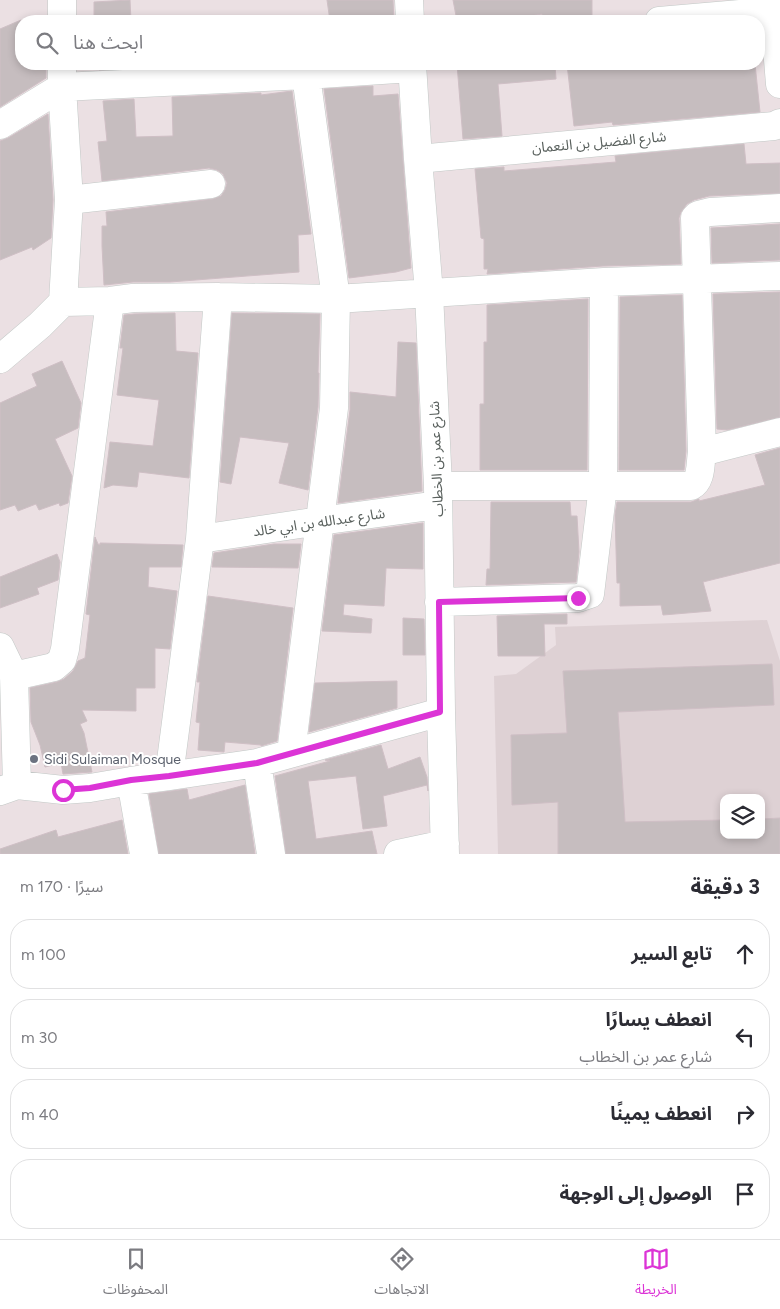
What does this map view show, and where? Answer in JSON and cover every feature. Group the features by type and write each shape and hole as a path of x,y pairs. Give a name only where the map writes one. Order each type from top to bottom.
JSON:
{"street":[{"path":"62,0 62,15"},
{"path":"409,0 410,15"},
{"path":"723,15 777,10 780,84"},
{"path":"0,124 62,75 306,76 370,70"},
{"name":"شارع عمر بن الخطاب","path":"412,70 429,293 438,496 440,712 445,849"},
{"path":"0,359 40,325 63,302 69,200 62,75"},
{"path":"291,753 334,408 336,299 306,76"},
{"name":"شارع الفضيل بن النعمان","path":"418,159 764,127 780,123"},
{"path":"69,200 211,184"},
{"path":"780,208 710,212 698,215 695,218 702,452 780,432"},
{"path":"63,302 218,296 336,299 604,282 780,276"},
{"path":"439,602 578,598 590,594 603,486 604,282"},
{"path":"169,776 200,539 218,296"},
{"path":"14,676 54,667 62,660 65,649 110,301"},
{"name":"شارع عبدالله بن ابي خالد","path":"200,539 320,521 438,496 603,486 691,486 696,483 699,476 702,452"},
{"path":"0,646 14,676 8,788 63,790 90,788 131,780 257,763 440,712"},
{"path":"257,763 271,854"},
{"path":"131,780 144,854"},
{"path":"398,854 445,849"}],"shaded area":[{"path":"767,620 780,661 780,854 498,854 494,676 516,674 556,645 555,627"}],"building":[{"path":"130,0 131,15 94,15 94,2"},
{"path":"327,0 393,0 394,15 329,15"},
{"path":"453,0 592,0 592,15 456,15"},
{"path":"15,23 15,70 46,70 46,78 0,107 0,29"},
{"path":"457,70 555,70 556,79 498,84 502,136 463,139"},
{"path":"568,70 756,70 760,112 613,125 612,122 574,126"},
{"path":"373,86 373,96 398,94 411,268 396,272 349,278 324,89"},
{"path":"292,91 311,234 298,235 299,272 104,285 102,226 107,226 106,212 213,199 221,196 227,183 223,174 209,168 102,181 98,142 107,141 103,101 134,99 136,137 173,136 172,97 261,93 261,95"},
{"path":"48,114 53,200 51,238 33,250 32,247 0,260 0,141"},
{"path":"744,144 746,164 780,163 780,193 709,196 687,204 679,218 681,264 603,266 487,274 488,269 484,269 484,239 481,238 475,169 504,167 504,171 616,162 615,156"},
{"path":"780,224 780,260 712,263 711,228"},
{"path":"780,292 780,417 727,430 717,429 713,294"},
{"path":"682,295 686,451 684,470 619,470 620,297"},
{"path":"588,299 587,470 480,470 480,404 484,404 484,342 487,342 487,305"},
{"path":"175,313 176,351 198,353 189,478 139,472 137,487 113,485 104,488 110,442 153,446 159,400 117,395 123,348 120,348 124,315"},
{"path":"232,313 320,314 318,407 308,490 279,483 289,443 240,437 231,484 220,482"},
{"path":"398,342 416,343 422,491 338,503 350,410 350,392 396,397"},
{"path":"62,361 81,403 78,428 55,439 72,476 68,503 60,506 59,503 39,510 36,504 18,511 15,505 0,510 0,403 37,386 32,374"},
{"path":"780,448 780,563 703,582 711,611 663,615 661,605 620,606 620,583 617,583 615,515 617,502 691,502 765,485 755,455"},
{"path":"491,502 570,502 571,516 577,516 579,552 576,582 486,585 487,569 490,569"},
{"path":"423,523 423,569 386,568 384,606 344,604 343,615 372,619 371,633 322,631 334,535"},
{"path":"95,537 100,545 100,543 183,545 181,567 149,567 148,587 177,591 170,649 155,648 155,688 136,688 136,711 82,710 87,721 80,724 84,733 92,772 63,774 61,763 45,767 40,745 31,722 30,688 64,679 73,671 78,661 85,658 90,615 86,614"},
{"path":"274,544 301,544 298,568 212,567 214,553"},
{"path":"57,554 60,562 58,580 37,588 39,594 0,608 0,577"},
{"path":"208,596 293,608 277,741 261,746 225,742 224,752 198,750 200,723 196,722 200,682 197,682"},
{"path":"567,614 567,624 544,624 545,656 498,656 497,616"},
{"path":"403,618 424,619 425,655 403,655"},
{"path":"772,664 774,705 618,712 625,822 720,820 720,839 765,839 765,819 780,818 780,854 558,854 558,802 512,805 511,735 567,733 563,671"},
{"path":"397,681 397,708 309,732 315,683"},
{"path":"381,745 388,769 420,757 427,777 428,791 427,785 383,796 387,826 363,829 356,776 308,781 316,839 372,831 377,854 286,854 275,776"},
{"path":"245,785 255,854 159,854 149,794 187,789 189,800"},
{"path":"122,820 128,854 0,854 0,849 56,830 58,837"}],"place":[{"name":"Sidi Sulaiman Mosque","path":"34,759"}],"route":[{"path":"63,790 90,788 131,780 257,763 440,712 439,602 578,598"}]}
